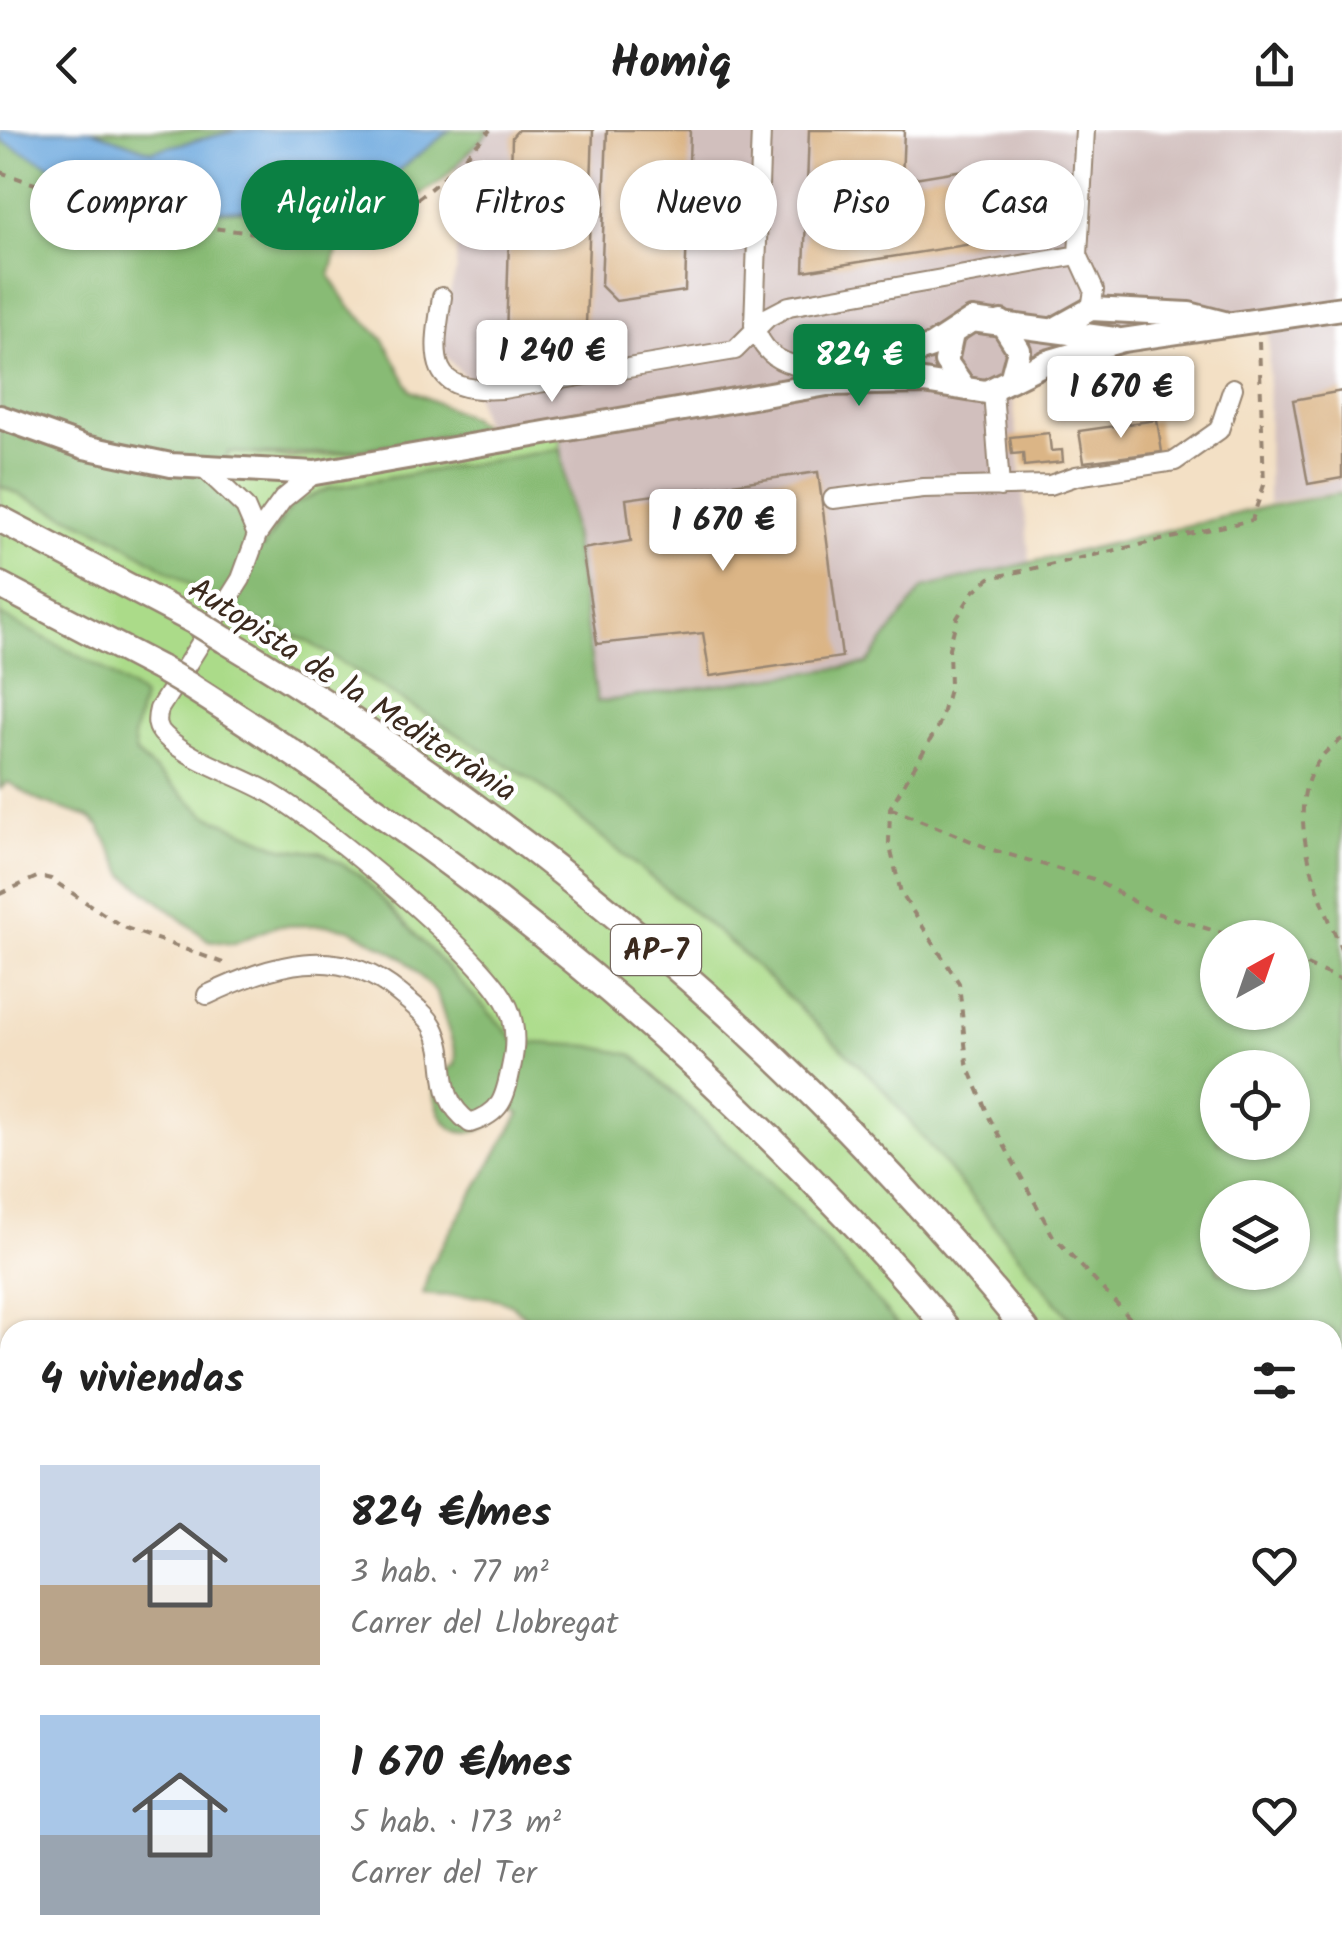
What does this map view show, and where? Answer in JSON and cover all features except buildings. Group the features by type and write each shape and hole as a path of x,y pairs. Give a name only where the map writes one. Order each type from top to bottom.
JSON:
{"highway":[{"name":"Autopista de la Mediterrània","path":"0,519 196,622 453,788 657,951 891,1173 1017,1320"},
{"name":"AP-7","path":"0,585 162,669 416,834 648,1022 853,1222 939,1320"}],"main road":[{"path":"1055,330 1090,308 1189,314 1232,326"},
{"path":"0,417 84,447 206,470 314,472 827,384 889,381 1002,385 1048,362 1124,340 1342,308"},
{"path":"827,384 908,355 972,320 1124,340"},
{"path":"1001,322 1019,350 1002,385"},
{"path":"952,334 946,362 963,386"}],"street":[{"path":"761,130 756,329 760,342 795,368 817,370 908,355"},
{"path":"1084,130 1078,255 1094,290 1090,308"},
{"path":"442,297 434,346 438,368 452,386 470,391 735,350 756,329 789,306 1078,255"},
{"path":"1000,487 1002,385"},
{"path":"833,499 923,488 1050,485 1076,476 1175,461 1218,430 1233,388"},
{"path":"206,470 245,507 258,535"},
{"path":"207,995 255,972 297,961 378,976 432,1024 442,1052 443,1088 456,1112 470,1122 490,1116 504,1103 517,1042 506,1002 470,958 315,824 276,796 176,745 161,733 158,709 241,578 258,535 283,499 314,472"}],"path":[{"path":"0,172 186,227 282,234 352,228 397,213 441,180 490,130"},
{"path":"1131,1320 1053,1236 989,1117 966,1063 959,984 901,893 889,843 890,808 938,725 950,686 948,648 957,618 972,592 990,578 1056,561 1252,520 1264,485 1262,356 1256,322"},
{"path":"1342,739 1320,753 1305,788 1304,844 1342,952"},
{"path":"890,808 992,850 1093,879 1154,912 1200,926"},
{"path":"0,894 39,876 51,878 134,932 255,972"},
{"path":"1310,967 1342,980"}],"shaded area":[{"path":"490,130 1342,130 1342,491 1268,503 1269,320 1167,336 1011,380 1030,562 923,588 867,664 597,702 557,420 484,429 473,386 446,357 438,335 456,271 456,250 600,250 600,160 461,160"}],"green space":[{"path":"91,130 240,130 151,151"},
{"path":"450,130 490,130 461,160 439,160 439,182 419,196 419,160 412,160"},
{"path":"0,140 40,160 30,160 30,250 221,250 221,211 241,210 241,250 337,250 330,276 349,306 384,340 411,391 471,418 484,429 326,453 228,452 221,489 263,548 292,505 330,488 561,449 597,702 867,664 923,588 1269,506 1342,493 1342,1320 1071,1320 882,1087 739,950 538,784 307,641 232,611 112,536 0,486"},
{"path":"557,419 561,449 330,488 278,521 263,549 221,489 228,452 289,458 328,455"},
{"path":"0,486 112,536 232,611 307,641 538,784 739,950 882,1087 1071,1320 893,1320 797,1209 544,1045 517,1042 358,874 322,853 282,848 206,815 136,754 102,668 0,615"},
{"path":"0,615 102,668 143,697 133,738 136,754 206,815 282,848 322,853 358,874 517,1042 590,1046 633,1055 797,1209 893,1320 527,1320 500,1300 423,1294 430,1266 520,1114 510,1108 481,1129 468,1132 447,1124 435,1097 433,1077 455,1065 456,1054 437,994 403,958 350,929 327,925 276,926 232,944 208,940 125,875 99,826 89,817 39,801 8,782 0,789"}],"water":[{"path":"0,130 91,130 151,151 240,130 450,130 412,160 241,160 241,209 221,210 221,160 40,160 0,140"}]}
